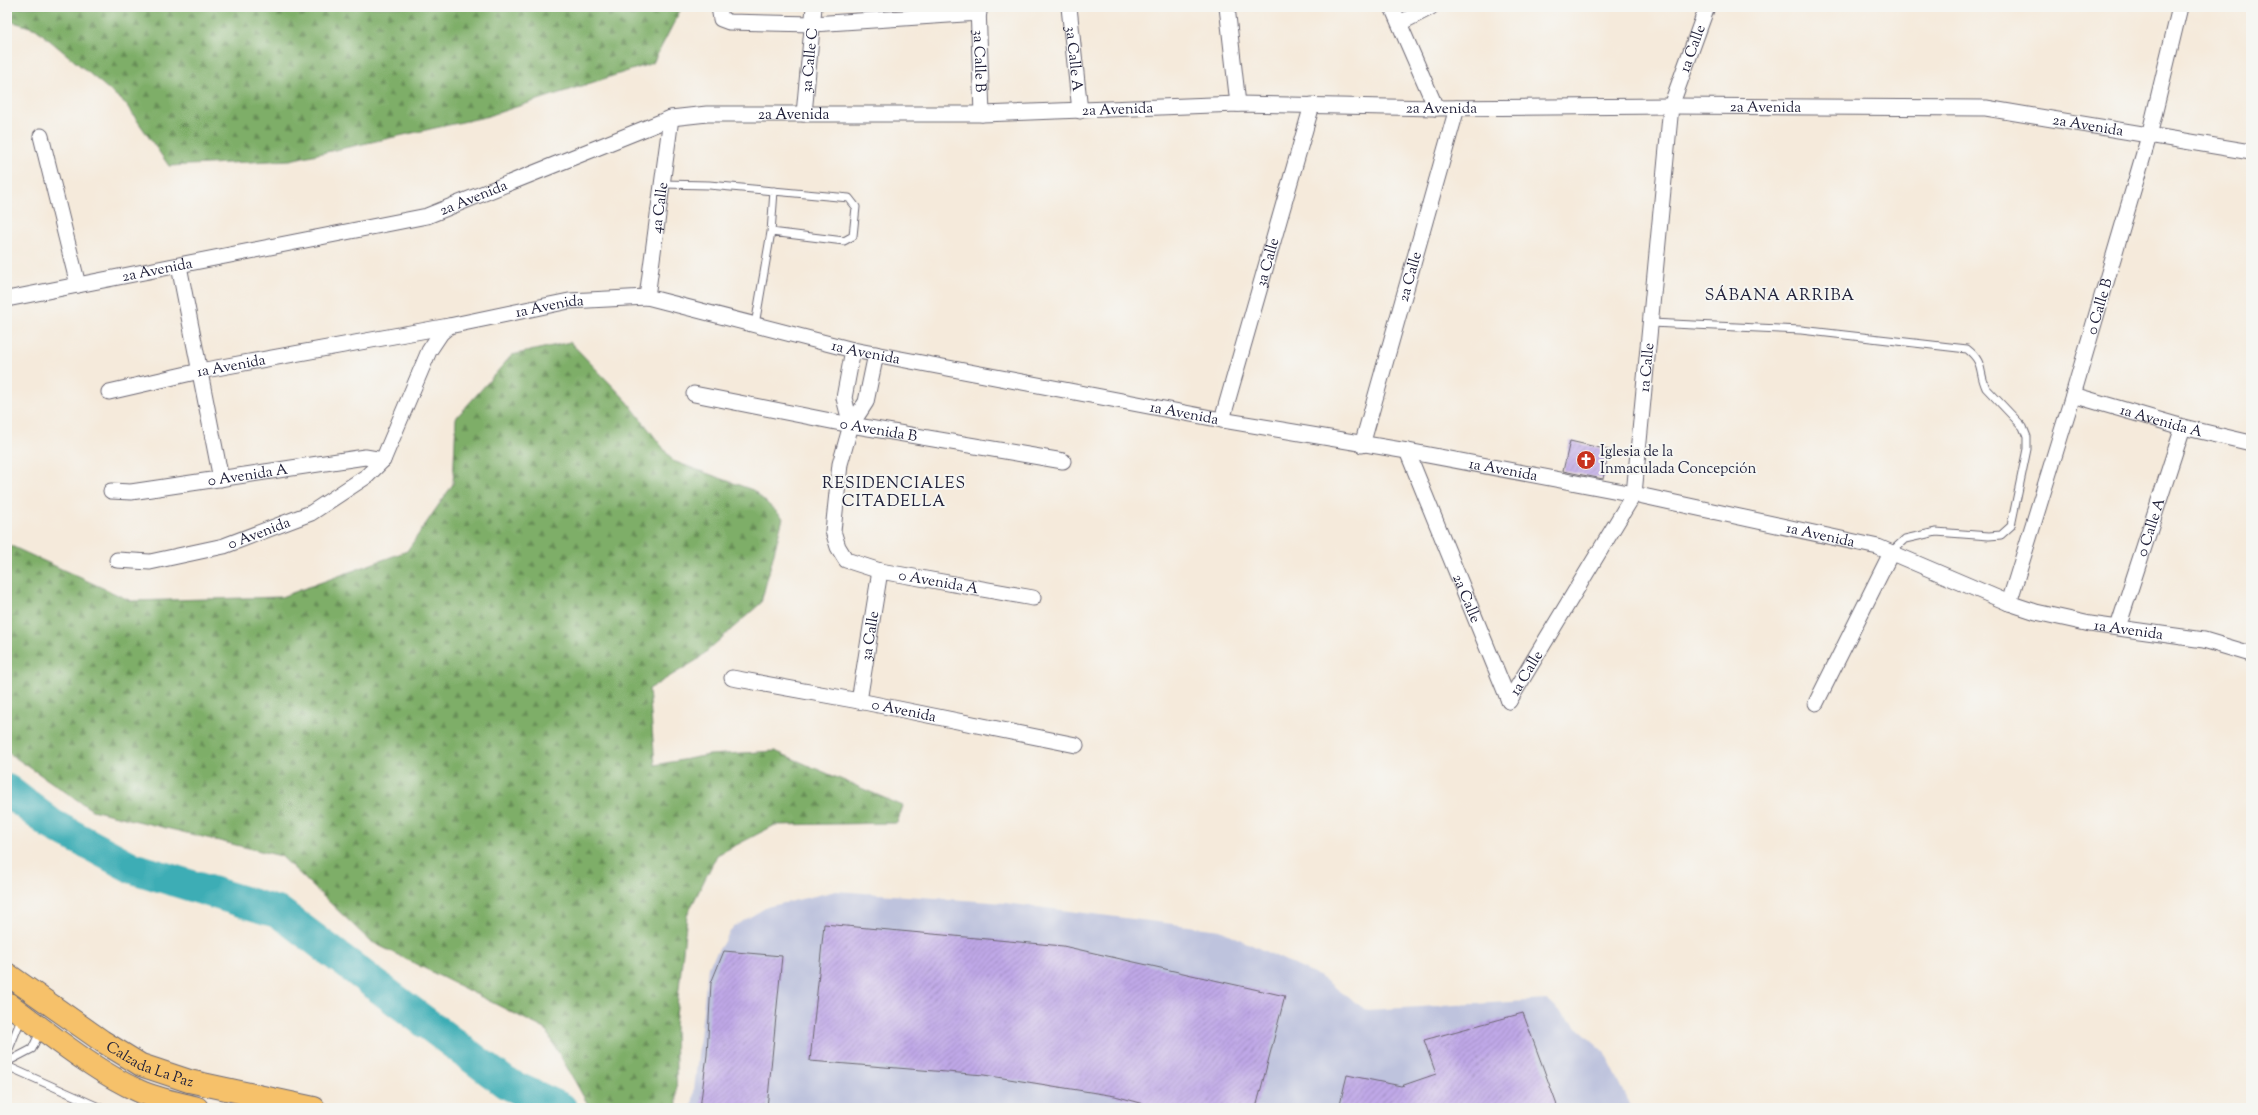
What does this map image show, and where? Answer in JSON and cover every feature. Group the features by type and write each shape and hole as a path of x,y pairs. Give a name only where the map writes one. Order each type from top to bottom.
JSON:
{"main road":[{"name":"Calzada La Paz","path":"7,974 102,1041 154,1071 188,1081 314,1108"},
{"name":"Calzada La Paz","path":"15,1009 127,1086 158,1103 197,1108"}],"street":[{"path":"719,7 721,19 729,22 813,24 979,10"},
{"name":"3a Calle C","path":"804,114 814,7"},
{"name":"3a Calle A","path":"1069,7 1080,111"},
{"path":"1227,7 1238,104"},
{"path":"1392,7 1436,108"},
{"path":"1400,23 1431,7"},
{"name":"1a Calle","path":"1509,701 1634,494 1671,106 1707,7"},
{"name":"0 Calle B","path":"2008,603 2073,395 2149,136 2180,7"},
{"name":"3a Calle B","path":"979,10 982,114"},
{"name":"2a Avenida","path":"7,299 427,216 671,118 707,114 982,114 1238,104 1436,108 1671,106 1986,108 2251,152"},
{"name":"3a Calle","path":"1222,420 1312,105"},
{"name":"2a Calle","path":"1362,445 1457,108"},
{"name":"4a Calle","path":"647,297 671,118"},
{"path":"41,136 78,285"},
{"path":"179,266 221,479"},
{"name":"1a Avenida","path":"109,392 200,371 449,326 569,301 647,297 853,350 1222,420 1362,445 1407,451 1634,494 1878,547 2008,603 2063,619 2204,640 2251,654"},
{"path":"383,460 429,351 441,333 449,326"},
{"path":"851,425 844,398 853,350"},
{"path":"851,425 866,402 876,354"},
{"name":"0 Avenida B","path":"694,394 851,425 1063,462"},
{"name":"1a Avenida A","path":"2073,395 2183,427 2251,443"},
{"name":"0 Avenida A","path":"851,425 840,464 833,531 838,547 846,560 880,571 1033,598"},
{"name":"0 Calle A","path":"2118,626 2183,427"},
{"name":"2a Calle","path":"1407,451 1509,701"},
{"name":"0 Avenida A","path":"111,492 131,492 365,457 383,460"},
{"name":"0 Avenida","path":"117,560 150,562 224,546 311,513 367,476 383,460"},
{"path":"1816,703 1891,553"},
{"name":"3a Calle","path":"859,701 880,571"},
{"name":"0 Avenida","path":"732,678 859,701 1076,745"}],"lane":[{"path":"662,184 774,191 849,198 856,207 853,236 844,241 771,232"},
{"path":"755,325 771,232 774,191"},
{"path":"1651,323 1801,330 1967,349 1976,355 1982,369 1986,388 2023,427 2027,437 2027,449 2011,526 2001,534 1989,536 1936,532 1905,539 1891,553"},
{"path":"7,1054 15,1009"},
{"path":"7,1062 32,1048 42,1028"},
{"path":"7,1066 101,1108"}],"shaded area":[{"path":"836,891 1005,903 1220,930 1322,978 1366,1010 1547,1000 1604,1051 1632,1108 692,1108 708,967 733,927 767,907"}],"green space":[{"path":"7,7 682,7 653,63 485,117 290,160 169,166 125,103 36,29 7,20"},
{"path":"570,342 627,401 673,461 753,490 783,518 761,603 697,660 649,689 655,765 709,755 775,751 903,806 897,823 775,825 717,855 687,915 675,1025 677,1108 590,1108 545,1029 370,941 281,856 92,810 7,752 7,544 131,601 281,597 407,551 453,484 456,418 512,355"}],"building":[{"name":"Iglesia de la Inmaculada Concepción","path":"1570,441 1609,450 1603,479 1563,471"},
{"path":"824,924 1063,946 1285,996 1256,1108 1159,1108 1115,1096 984,1075 810,1061"},
{"path":"724,951 782,956 767,1108 700,1108 707,1055 711,983"},
{"path":"1523,1013 1558,1108 1339,1108 1347,1075 1401,1086 1436,1074 1424,1040"}],"waterway":[{"path":"7,790 51,824 133,868 280,913 506,1083 561,1108"}],"place":[{"name":"Iglesia de la Inmaculada Concepción","path":"1586,460"}],"district":[{"name":"SÁBANA ARRIBA","path":"1780,294"},
{"name":"RESIDENCIALES CITADELLA","path":"894,491"}]}
